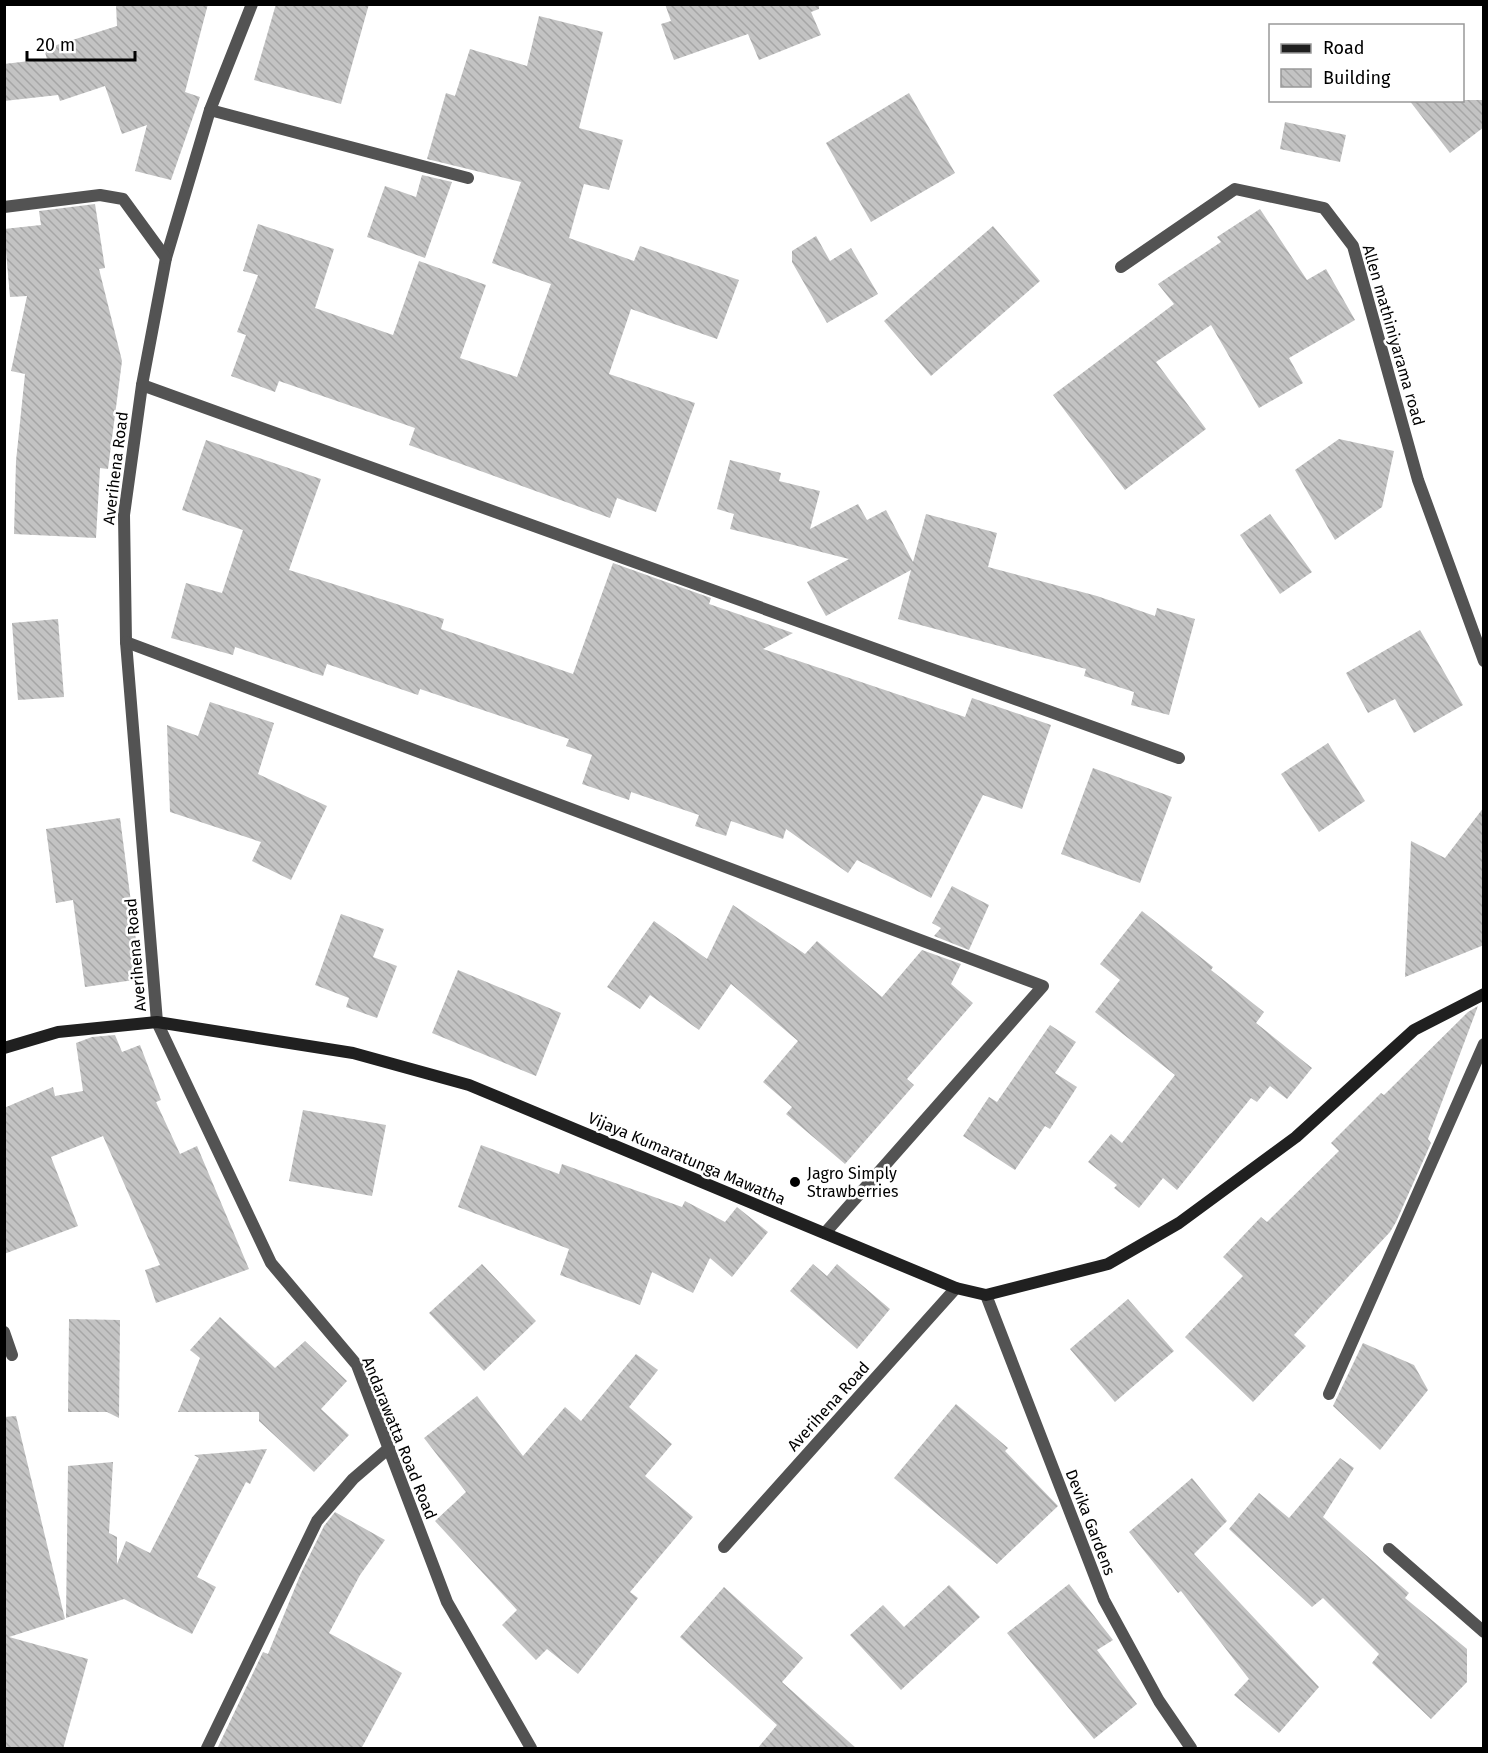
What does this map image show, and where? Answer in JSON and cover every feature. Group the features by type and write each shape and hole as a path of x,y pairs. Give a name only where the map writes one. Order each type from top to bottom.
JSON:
{"main road":[{"name":"Vijaya Kumaratunga Mawatha","path":"4,1048 58,1032 157,1022 353,1053 469,1085 956,1288 986,1295 1108,1264 1179,1223 1296,1137 1414,1030 1484,994"}],"street":[{"name":"Averihena Road","path":"157,1022 126,642 124,516 142,386 166,258 210,110 252,4"},
{"path":"210,110 468,178"},
{"name":"Allen mathiniyarama road","path":"1121,267 1234,189 1324,207 1353,246 1418,480 1484,661"},
{"path":"4,207 100,195 123,199 166,258"},
{"path":"142,386 1179,758"},
{"path":"126,642 1042,986 825,1233"},
{"name":"Andarawatta Road Road","path":"157,1022 271,1263 357,1365 447,1602 531,1749"},
{"path":"1329,1394 1484,1044"},
{"name":"Averihena Road","path":"724,1547 956,1288"},
{"name":"Devika Gardens","path":"986,1295 1104,1600 1159,1701 1191,1749"},
{"path":"4,1332 12,1355"},
{"path":"207,1749 317,1521 353,1479 389,1448"},
{"path":"1389,1550 1484,1632"}],"building":[{"path":"116,4 208,4 185,92 200,97 171,180 135,171 147,125 122,134 105,86 60,101 58,95 4,101 4,64 47,59 44,49 117,26"},
{"path":"276,4 369,4 341,104 254,80"},
{"path":"665,4 819,4 819,9 811,12 821,35 759,60 748,34 674,60 661,24 671,21"},
{"path":"539,16 603,32 579,128 623,140 609,190 584,184 569,238 634,261 640,246 739,280 717,339 631,309 609,374 695,403 656,512 617,498 610,518 409,445 415,428 279,381 275,392 231,376 246,335 237,332 258,275 243,271 258,224 334,249 315,308 393,335 419,261 486,285 460,358 517,377 551,284 492,263 521,182 427,159 446,93 455,96 470,49 527,66"},
{"path":"909,93 955,173 871,222 826,143"},
{"path":"1484,100 1484,127 1450,153 1411,102"},
{"path":"1285,122 1346,135 1340,162 1280,149"},
{"path":"422,175 452,182 425,258 367,237 385,186 416,197"},
{"path":"95,204 105,268 99,269 122,361 108,469 100,468 96,538 14,534 16,461 25,374 11,371 27,296 10,297 4,229 41,225 39,211"},
{"path":"1260,209 1307,280 1326,269 1355,320 1289,358 1303,383 1259,408 1211,325 1156,362 1206,429 1125,490 1053,395 1174,304 1158,284 1221,242 1217,237"},
{"path":"993,226 1040,281 931,376 884,321"},
{"path":"816,236 830,261 851,248 878,294 827,323 792,262 792,251"},
{"path":"1339,439 1394,451 1382,507 1335,540 1295,470"},
{"path":"206,440 321,479 289,570 444,619 441,629 573,674 613,563 711,598 709,604 793,633 763,649 965,717 972,698 1051,725 1022,809 983,795 931,898 857,860 848,873 786,829 783,839 731,821 726,836 695,826 699,815 631,792 629,800 582,784 592,755 566,746 569,739 420,689 418,695 327,664 323,676 235,647 233,655 171,638 186,583 222,593 243,530 182,510"},
{"path":"730,460 781,473 779,481 820,491 810,529 858,504 867,520 886,510 913,562 926,514 997,533 988,567 1097,596 1155,616 1157,608 1195,619 1169,715 1131,705 1134,692 1084,676 1086,669 898,619 911,570 826,616 807,582 849,559 730,529 734,514 717,509"},
{"path":"1270,514 1312,572 1280,594 1240,535"},
{"path":"58,619 64,697 18,700 12,623"},
{"path":"1420,630 1463,705 1414,733 1395,699 1368,713 1346,673"},
{"path":"210,702 274,723 258,774 327,806 291,880 252,861 261,842 170,812 167,725 198,736"},
{"path":"1328,743 1365,801 1319,832 1281,774"},
{"path":"1093,768 1172,797 1140,883 1061,854"},
{"path":"1484,807 1484,945 1405,977 1411,841 1445,858"},
{"path":"120,818 141,979 85,987 73,900 56,903 46,829"},
{"path":"952,886 989,905 969,950 934,936 941,928 932,923"},
{"path":"733,905 805,954 817,941 882,997 922,950 961,964 951,984 973,1003 907,1079 914,1085 845,1164 786,1114 792,1107 763,1082 798,1041 731,984 699,1030 650,995 640,1009 607,987 654,921 707,959"},
{"path":"1142,911 1213,967 1211,970 1264,1012 1256,1023 1312,1068 1287,1099 1270,1086 1257,1102 1251,1098 1177,1190 1163,1178 1139,1208 1114,1188 1117,1185 1088,1162 1111,1134 1122,1143 1175,1075 1095,1012 1120,980 1100,964"},
{"path":"341,914 384,929 373,957 397,966 377,1018 346,1007 349,998 315,985"},
{"path":"458,970 561,1013 536,1076 432,1033"},
{"path":"1478,1006 1428,1139 1431,1143 1396,1222 1390,1232 1294,1335 1306,1346 1253,1402 1185,1337 1243,1276 1223,1257 1261,1217 1267,1222 1339,1151 1331,1143 1381,1093 1384,1095 1468,1012"},
{"path":"1050,1025 1076,1042 1055,1073 1077,1087 1050,1129 1045,1126 1015,1170 963,1136 989,1097 997,1102"},
{"path":"115,1035 122,1052 140,1045 161,1100 156,1102 180,1154 197,1146 249,1269 156,1303 145,1270 160,1265 103,1136 51,1157 78,1226 4,1254 4,1108 53,1087 55,1096 83,1091 76,1043 92,1037"},
{"path":"303,1110 386,1125 372,1196 289,1181"},
{"path":"481,1145 559,1174 562,1164 682,1207 685,1201 725,1222 737,1207 768,1232 732,1277 710,1258 693,1293 652,1272 640,1305 560,1275 569,1249 458,1207"},
{"path":"482,1264 536,1321 484,1371 429,1313"},
{"path":"813,1264 827,1276 837,1264 890,1309 857,1349 790,1291"},
{"path":"1128,1299 1174,1351 1115,1402 1070,1349"},
{"path":"220,1317 275,1368 305,1341 347,1381 321,1409 349,1435 314,1472 259,1421 259,1412 178,1412 200,1358 190,1350"},
{"path":"69,1319 120,1320 119,1418 107,1412 68,1412"},
{"path":"1363,1343 1414,1365 1428,1390 1380,1450 1333,1406"},
{"path":"636,1354 658,1370 629,1407 672,1444 645,1476 693,1517 630,1592 638,1598 578,1674 547,1649 536,1660 502,1625 517,1610 435,1521 466,1492 424,1438 477,1396 523,1456 565,1407 581,1421"},
{"path":"956,1404 1008,1448 1005,1451 1058,1506 997,1564 894,1478"},
{"path":"16,1416 65,1619 9,1637 88,1659 63,1749 4,1749 4,1417"},
{"path":"267,1449 250,1484 246,1482 197,1577 216,1587 192,1634 124,1599 66,1618 68,1466 113,1462 109,1533 117,1537 117,1564 126,1541 150,1553 199,1458 194,1455"},
{"path":"1340,1458 1354,1468 1323,1517 1409,1593 1405,1598 1467,1649 1467,1682 1431,1719 1372,1663 1379,1654 1323,1598 1312,1607 1229,1529 1259,1493 1289,1518"},
{"path":"1192,1478 1227,1521 1194,1554 1319,1687 1279,1733 1234,1695 1249,1679 1181,1591 1178,1593 1129,1532"},
{"path":"335,1512 385,1540 360,1575 329,1633 402,1673 361,1749 217,1749 263,1652 268,1654 301,1573 324,1526"},
{"path":"1069,1584 1113,1640 1097,1650 1137,1704 1094,1739 1007,1633"},
{"path":"949,1585 980,1617 901,1690 850,1635 883,1605 904,1627"},
{"path":"724,1587 803,1658 782,1682 857,1749 757,1749 777,1725 680,1637"}],"place":[{"name":"Jagro Simply Strawberries","path":"795,1182"}]}
